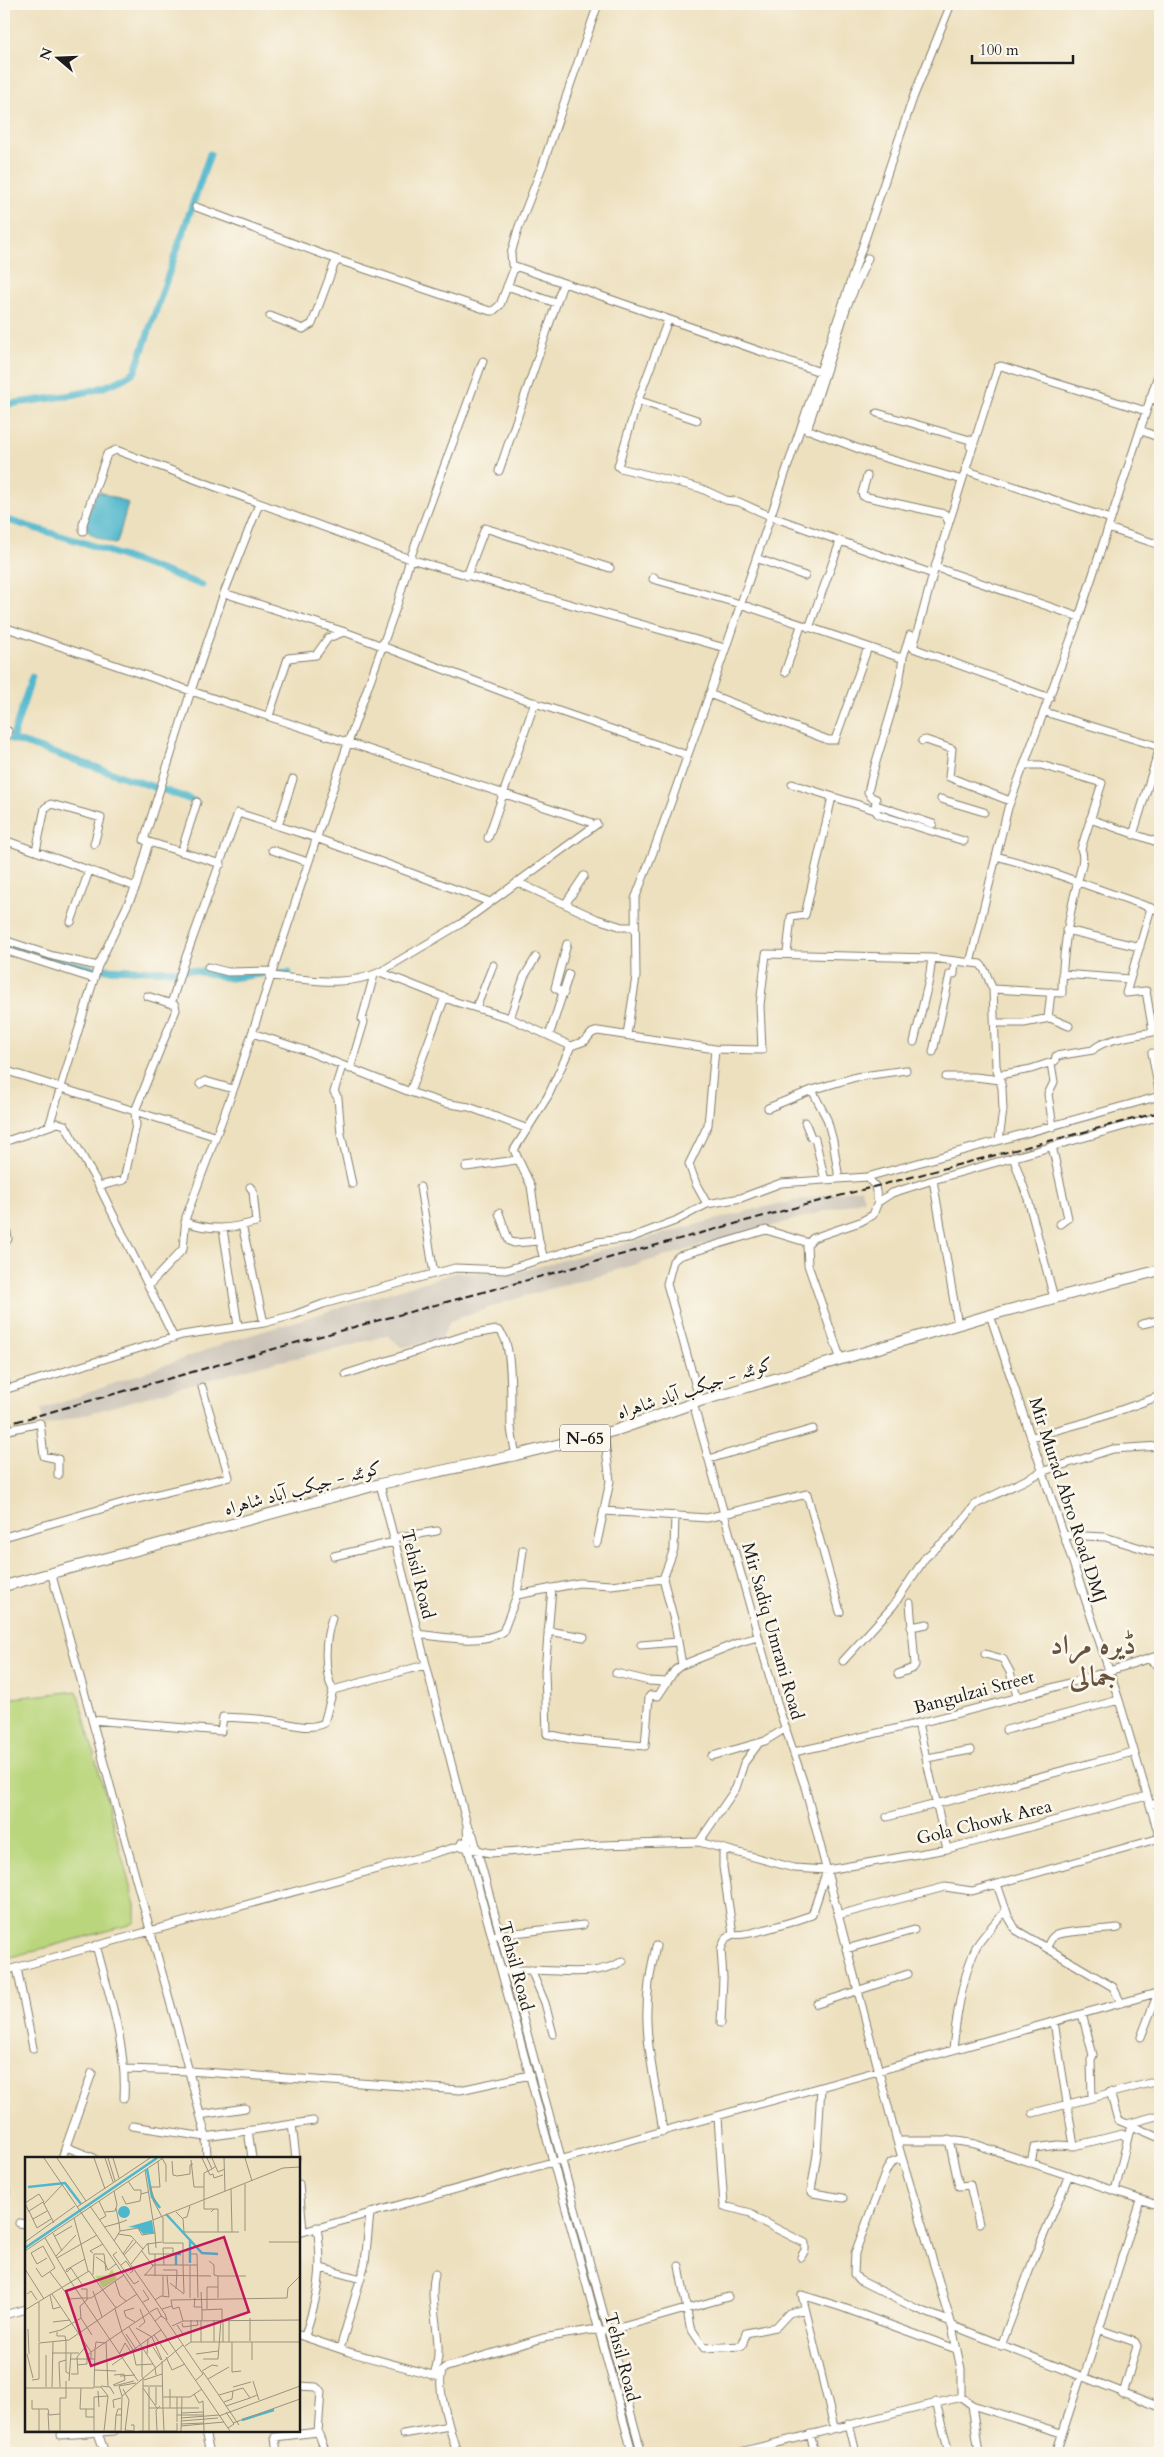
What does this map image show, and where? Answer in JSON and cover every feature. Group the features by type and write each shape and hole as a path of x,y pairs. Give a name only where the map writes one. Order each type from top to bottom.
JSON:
{"highway":[{"name":"کوئٹہ - جیکب آباد شاہراہ","path":"4,1586 380,1484 516,1455 604,1433 697,1402 990,1315 1160,1270"}],"street":[{"path":"598,4 542,167 518,229 511,261 515,266 563,284 820,372"},
{"path":"804,429 820,372 913,98 951,4"},
{"path":"196,207 338,260 485,311 498,309 515,266"},
{"path":"627,1035 636,977 635,899 709,694 770,516 804,429 847,306 868,258"},
{"path":"270,316 303,328 308,328 312,324 334,265 338,260"},
{"path":"499,471 563,284"},
{"path":"507,286 556,303"},
{"path":"668,320 637,403 618,466 620,468 700,488 726,500 739,502 770,516 840,542 1079,617"},
{"path":"148,1285 182,1249 185,1222 214,1136 233,1089 410,559 483,361"},
{"path":"1050,698 913,648 932,570 1000,366 1146,411"},
{"path":"970,962 1010,801 1025,766 1079,617 1160,369"},
{"path":"1150,398 1160,402"},
{"path":"637,403 643,402 697,420"},
{"path":"877,414 972,441 920,609 903,657 895,697 877,753 868,792 871,797 876,799 875,809 878,814 964,841"},
{"path":"804,429 875,455 959,480"},
{"path":"1140,430 1160,438"},
{"path":"83,530 83,524 107,454 116,450 410,559 725,648"},
{"path":"966,470 1111,519"},
{"path":"867,476 862,493 863,496 945,514 947,519"},
{"path":"221,864 144,840 224,593 259,504"},
{"path":"467,576 485,528 610,568"},
{"path":"1108,528 1160,545"},
{"path":"785,672 840,542"},
{"path":"756,558 805,576"},
{"path":"654,577 653,579 740,604 805,627 903,657"},
{"path":"224,593 345,632 535,702 687,755"},
{"path":"4,627 191,691 594,823 462,922 377,973 360,979 333,982 271,973 228,972 208,967"},
{"path":"269,716 288,658 316,655 328,638 345,632"},
{"path":"709,694 733,705 828,740 835,740 868,647"},
{"path":"488,838 535,702"},
{"path":"1045,712 1160,747 1133,835"},
{"path":"4,743 8,731"},
{"path":"922,741 926,740 952,749 948,777 1010,801"},
{"path":"993,989 1062,993 1066,930 1083,853 1081,849 1102,783 1041,765 1025,766"},
{"path":"278,826 293,779"},
{"path":"792,784 875,809 879,806 933,824"},
{"path":"787,954 791,917 805,915 832,797"},
{"path":"942,799 984,812"},
{"path":"181,852 197,802"},
{"path":"36,851 44,808 51,804 102,818 94,844"},
{"path":"171,1004 182,965 221,864 238,813 316,838 490,902"},
{"path":"1090,818 1160,844"},
{"path":"10,842 136,887"},
{"path":"49,1126 59,1086 98,966 136,887 149,842"},
{"path":"272,850 308,862"},
{"path":"996,856 1160,911"},
{"path":"71,922 89,871"},
{"path":"566,903 584,876"},
{"path":"517,882 566,903 597,919 622,927 634,927"},
{"path":"946,1077 1000,1078 1051,1063 1055,1061 1056,1056 1093,1050 1096,1047 1114,1041 1153,1032 1146,991 1126,993 1151,908"},
{"path":"1066,930 1140,946"},
{"path":"4,940 54,956 98,966"},
{"path":"564,993 555,988 568,944"},
{"path":"4,950 94,979"},
{"path":"544,1259 539,1241 531,1186 517,1160 514,1150 548,1096 571,1046 584,1041 592,1032 598,1031 715,1049 762,1050 760,1005 766,954 932,958 980,964 985,968 987,980 993,989 996,1066 1000,1078 1003,1110 999,1140"},
{"path":"510,1018 524,977 536,957"},
{"path":"914,1042 929,980 932,958"},
{"path":"933,1052 950,974 954,974 955,961"},
{"path":"476,1008 493,965"},
{"path":"377,973 510,1018 571,1046"},
{"path":"350,1069 364,1022 362,1019 377,973"},
{"path":"549,1036 569,974"},
{"path":"1062,974 1130,979"},
{"path":"1048,1018 1051,992"},
{"path":"99,1186 124,1180 136,1125 135,1110 176,1010 171,1004 147,996"},
{"path":"410,1092 445,997"},
{"path":"995,1023 1024,1022 1048,1018 1069,1026"},
{"path":"252,1033 410,1092 444,1103 469,1107 528,1129"},
{"path":"707,1204 696,1184 689,1164 708,1125 715,1049"},
{"path":"4,1376 5,1389 174,1338 264,1323 294,1315 323,1304 455,1268 506,1270 597,1242 630,1238 675,1222 707,1204 741,1198 781,1183 867,1178 999,1140 1053,1127 1160,1096 1152,1053"},
{"path":"1051,1063 1054,1082 1048,1094 1053,1127"},
{"path":"342,1066 334,1092 338,1098 340,1134 352,1184"},
{"path":"4,1070 214,1136"},
{"path":"768,1108 812,1090 856,1077 906,1070"},
{"path":"200,1084 205,1081 233,1089"},
{"path":"812,1090 827,1118 834,1142 839,1179"},
{"path":"878,1202 892,1193 932,1180 1160,1116"},
{"path":"804,1122 811,1137 815,1139 824,1180"},
{"path":"4,1142 58,1123 65,1125 99,1186 174,1338"},
{"path":"1052,1146 1068,1218 1060,1224"},
{"path":"1013,1157 1031,1208 1054,1298"},
{"path":"466,1167 517,1160"},
{"path":"841,1360 808,1265 806,1250 814,1238 873,1215 878,1202 875,1186 867,1178"},
{"path":"932,1180 958,1325"},
{"path":"185,1222 204,1228 224,1229 256,1222 253,1191 250,1187"},
{"path":"420,1187 434,1274"},
{"path":"499,1213 509,1241 514,1243 539,1241"},
{"path":"4,1214 8,1239 4,1244"},
{"path":"242,1225 264,1323"},
{"path":"224,1229 238,1326"},
{"name":"Mir Sadiq Umrani Road","path":"809,1243 766,1230 679,1256 673,1262 667,1284 697,1402 708,1459 758,1637 794,1752 827,1868 857,1992 897,2141 951,2323 961,2369 961,2397"},
{"name":"Mir Murad Abro Road DMJ","path":"990,1315 1044,1471 1108,1672 1119,1700 1160,1838"},
{"path":"1142,1324 1160,1320"},
{"path":"346,1374 467,1336 497,1330 502,1331 505,1335 508,1357 512,1398 511,1429 516,1455"},
{"path":"4,1537 129,1501 229,1477 202,1386"},
{"path":"1032,1437 1090,1421 1160,1396"},
{"path":"4,1431 40,1423 44,1456 58,1459 58,1475"},
{"path":"708,1459 813,1429"},
{"path":"597,1543 610,1481 604,1433"},
{"path":"844,1661 893,1606 926,1558 952,1534 976,1504 1044,1471 1112,1448 1160,1446"},
{"name":"Tehsil Road","path":"380,1484 470,1836 468,1849 530,2075 557,2160 600,2332 632,2448 637,2453"},
{"path":"604,1511 707,1518 807,1494 840,1612"},
{"path":"675,1515 674,1549 663,1579 675,1624 682,1665"},
{"path":"334,1556 437,1531"},
{"path":"1064,1536 1105,1537 1160,1554"},
{"path":"417,1634 465,1638 494,1637 503,1632 508,1624 517,1594 523,1550"},
{"path":"51,1572 189,2071 206,2137 207,2157"},
{"path":"517,1594 579,1583 611,1585 663,1579"},
{"path":"552,1588 545,1671 547,1734 576,1740 645,1746 649,1698 651,1695 658,1696 682,1665 740,1642 758,1637"},
{"path":"898,1674 914,1667 910,1603"},
{"path":"92,1720 221,1731 223,1717 269,1720 289,1726 318,1726 324,1723 333,1690 328,1679 327,1664 332,1618"},
{"path":"911,1627 927,1624"},
{"path":"548,1631 584,1638"},
{"path":"641,1645 677,1642"},
{"path":"985,1654 1004,1660 1010,1672 1017,1696"},
{"name":"Bangulzai Street","path":"794,1752 918,1723 1108,1672 1160,1655"},
{"path":"1148,1659 1160,1666"},
{"path":"333,1690 425,1665"},
{"path":"616,1673 650,1681 667,1682"},
{"path":"1006,1730 1119,1700"},
{"path":"918,1723 947,1849"},
{"path":"712,1756 759,1743 773,1737 786,1728"},
{"path":"699,1842 736,1788 744,1763 759,1743"},
{"path":"927,1758 971,1750"},
{"path":"887,1817 1133,1752"},
{"name":"Gola Chowk Area","path":"468,1849 490,1853 602,1845 699,1842 794,1868 827,1868 947,1849 1147,1796"},
{"path":"1150,1805 1160,1802"},
{"path":"4,1971 460,1846 470,1836 476,1849 510,1970 557,2160 640,2447 637,2453"},
{"path":"838,1916 945,1887 972,1891 1160,1838"},
{"path":"460,1846 468,1849"},
{"path":"723,1849 723,1867 733,1934"},
{"path":"721,2023 724,1978 721,1949 726,1938 733,1934 756,1934 763,1928 812,1915 827,1868"},
{"path":"997,1884 1006,1911 1016,1930 1047,1946 1113,1987 1121,2003"},
{"path":"953,2050 957,2020 977,1946 988,1934 997,1917 1006,1911"},
{"path":"492,1937 583,1925"},
{"path":"1047,1946 1053,1937 1062,1933 1118,1928"},
{"path":"846,1949 914,1930"},
{"path":"96,1945 125,2069 124,2098"},
{"path":"656,1946 650,1973 647,2021 650,2058 663,2132"},
{"path":"502,1972 510,1970 594,1971 613,1967 623,1960"},
{"path":"16,1968 33,2048"},
{"path":"531,1970 545,2004 553,2034"},
{"path":"817,2004 908,1974"},
{"path":"300,2208 301,2232 718,2117 1159,1992"},
{"path":"1141,2037 1159,1992"},
{"path":"1082,2014 1094,2055 1091,2060 1092,2097"},
{"path":"1054,2022 1074,2146"},
{"path":"125,2069 189,2071 460,2090 487,2082 530,2075"},
{"path":"62,2157 92,2073"},
{"path":"1033,2114 1110,2092 1154,2082"},
{"path":"821,2087 817,2154 811,2191 813,2194 843,2198"},
{"path":"1110,2092 1118,2120 1160,2138"},
{"path":"200,2115 244,2108"},
{"path":"1129,2124 1160,2115"},
{"path":"718,2117 724,2206 751,2213 757,2219 805,2243 806,2250 801,2257"},
{"path":"132,2126 206,2137 313,2121"},
{"path":"292,2124 296,2157"},
{"path":"1115,2192 1128,2138 1129,2124"},
{"path":"248,2130 252,2157"},
{"path":"1031,2163 1034,2148 1058,2145 1074,2146 1122,2134 1128,2138"},
{"path":"948,2140 959,2186 970,2185 979,2224"},
{"path":"897,2141 948,2140 975,2144 1160,2206"},
{"path":"65,2149 68,2148 91,2157"},
{"path":"902,2158 891,2162 886,2171 855,2253 854,2274 859,2280 915,2308 1001,2346 1160,2407"},
{"path":"1001,2346 1034,2258 1069,2175"},
{"path":"1056,2453 1061,2433 1098,2329 1140,2200"},
{"path":"340,2348 361,2278 370,2232 370,2213"},
{"path":"317,2228 321,2268 316,2301 302,2335 437,2376"},
{"path":"679,2266 690,2326 704,2348 742,2346 746,2333 776,2327 789,2313 805,2309"},
{"path":"321,2268 361,2278"},
{"path":"435,2274 432,2297 438,2365 437,2376 457,2453"},
{"path":"834,2427 801,2297 804,2295 956,2349"},
{"path":"437,2376 444,2368 507,2347 572,2333 591,2330 608,2331 728,2297"},
{"path":"4,2315 25,2309"},
{"path":"1098,2329 1135,2342 1137,2346 1124,2394"},
{"path":"300,2386 316,2387 321,2391 318,2432 326,2453"},
{"path":"736,2453 750,2452 834,2427 961,2397 972,2405 1061,2433"},
{"path":"936,2402 949,2453"},
{"path":"972,2405 979,2453"},
{"path":"849,2424 856,2453"},
{"path":"403,2434 450,2426"},
{"path":"61,2435 106,2432"},
{"path":"277,2453 275,2437 318,2432"},
{"path":"98,2433 104,2453"},
{"path":"810,2434 815,2453"},
{"path":"206,2436 210,2453"}],"shaded area":[{"path":"861,1188 864,1200 511,1300 450,1321 440,1341 401,1347 388,1335 338,1349 262,1365 43,1426 41,1410 231,1341 457,1272 511,1274 759,1208"}],"green space":[{"path":"77,1691 135,1905 135,1922 4,1959 4,1699"}],"water":[{"path":"100,492 128,503 117,543 114,544 93,535 86,527 88,515 96,494"}],"waterway":[{"path":"4,405 90,391 107,386 135,371 210,154"},
{"path":"4,519 88,544 202,585"},
{"path":"32,677 12,739 157,788"},
{"path":"164,790 194,801"},
{"path":"4,945 93,969"},
{"path":"99,969 178,971"},
{"path":"183,970 230,978 261,974"},
{"path":"273,974 289,973"}],"railway":[{"path":"4,1425 295,1343 812,1203 1160,1112"}],"district":[{"name":"ڈیرہ مراد جمالی","path":"1093,1660"}]}
